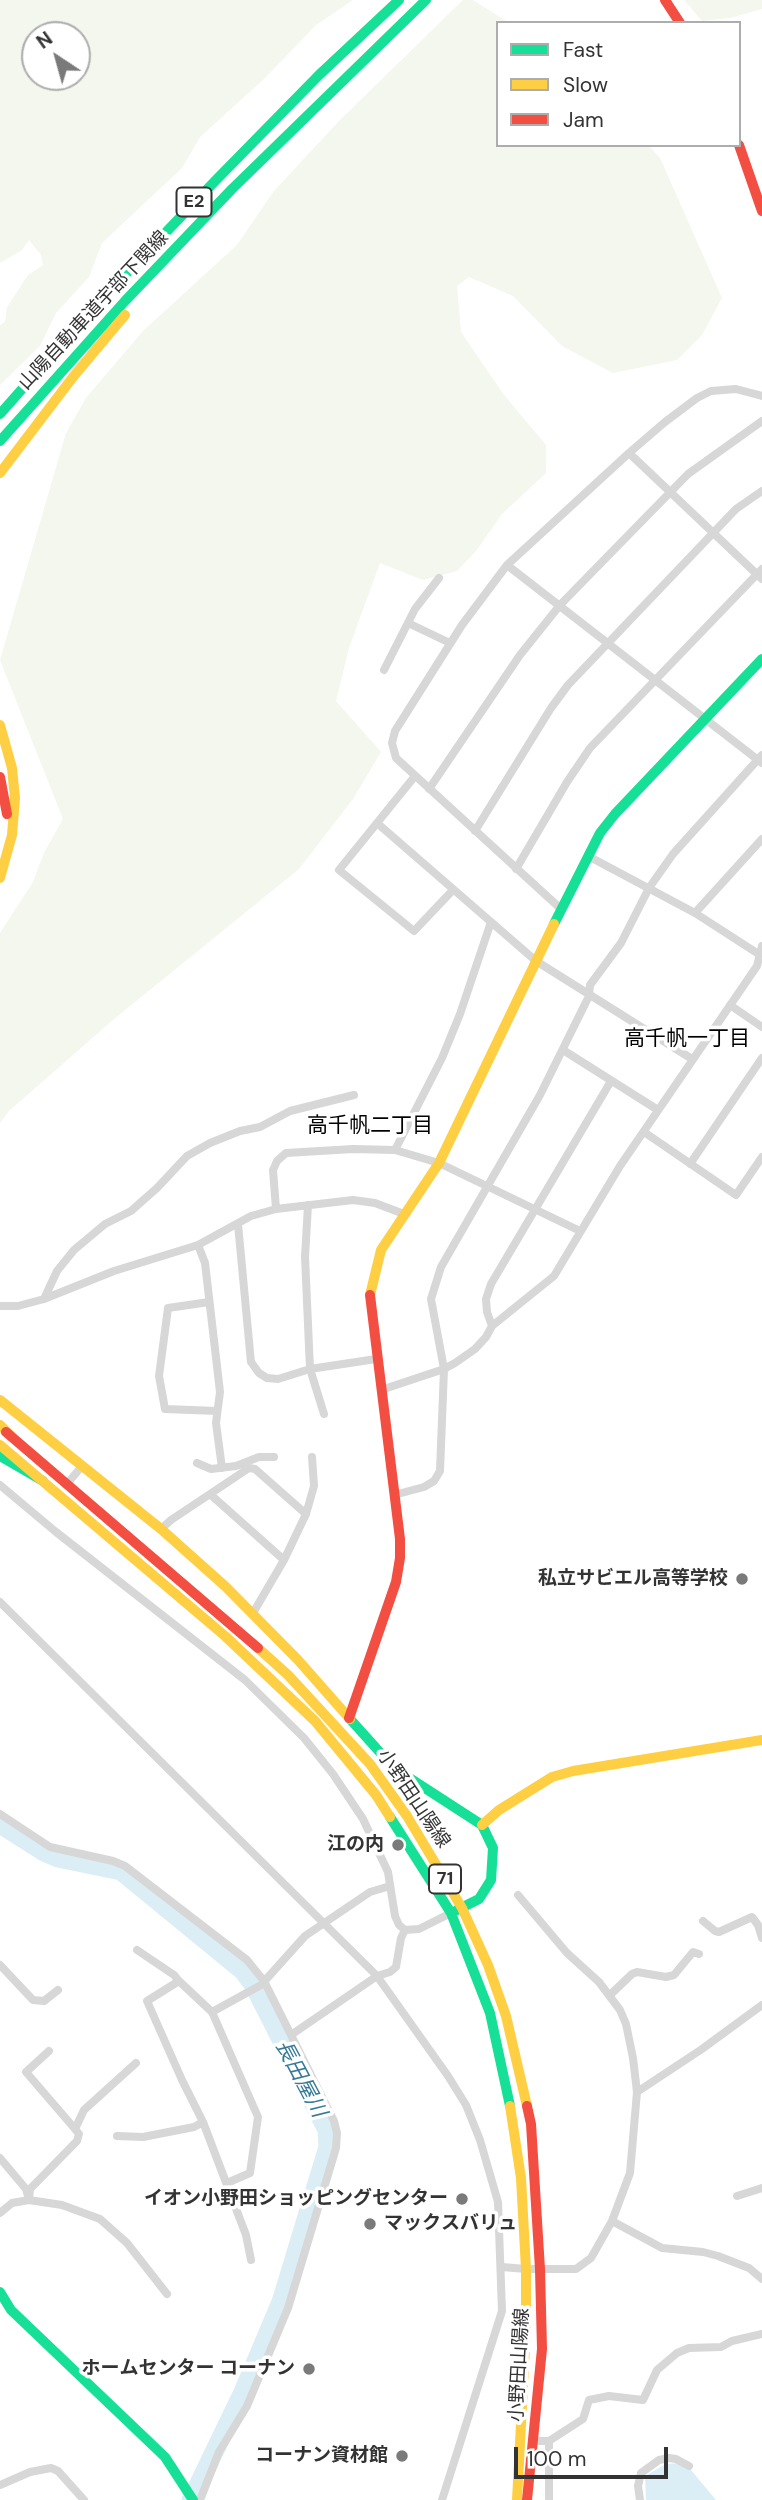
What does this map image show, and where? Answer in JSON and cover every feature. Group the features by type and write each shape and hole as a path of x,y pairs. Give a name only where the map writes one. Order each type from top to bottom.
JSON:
{"main road":[{"name":"山陽自動車道宇部下関線","path":"0,414 99,302 199,198 319,75 399,0"},
{"name":"山陽自動車道宇部下関線","path":"0,442 125,301 232,189 425,0"},
{"path":"665,0 679,21"},
{"path":"740,147 762,211"},
{"path":"0,473 73,377 232,189"},
{"path":"349,1718 396,1582 400,1539 369,1303 370,1287 381,1250 439,1163 600,833 762,659"},
{"path":"0,725 12,768 15,798 12,835 0,878"},
{"path":"0,777 7,816 0,862"},
{"path":"0,1400 160,1529 253,1613 394,1768 482,1825 494,1848 494,1871 488,1888 479,1899 451,1913"},
{"name":"小野田山陽線","path":"0,1426 288,1675 370,1763 400,1805 462,1908 493,1978 506,2016 531,2124 540,2269 541,2349 527,2500"},
{"name":"小野田山陽線","path":"0,1445 225,1636 316,1721 376,1795 451,1913 490,2013 503,2066 521,2178 526,2329 517,2500"},
{"path":"0,1456 43,1481"},
{"path":"482,1825 499,1810 552,1777 573,1771 762,1740"},
{"path":"0,2292 11,2310 165,2457 193,2500"},
{"path":"0,2316 11,2310"}],"street":[{"path":"561,909 396,758 391,743 395,731 450,643 507,565 629,453 696,398 711,391 736,389 762,396"},
{"path":"429,789 520,655 560,606 669,491 688,474 762,421"},
{"path":"516,869 590,748 760,574 629,453"},
{"path":"475,831 568,685 736,509 762,491"},
{"path":"394,1495 424,1487 434,1481 440,1471 444,1369 432,1306 434,1284 441,1267 540,1095 589,996 590,985 621,943 649,888 673,854 761,759 507,565"},
{"path":"384,670 408,623 439,578"},
{"path":"408,623 450,643"},
{"path":"415,776 339,870 414,931 453,890"},
{"path":"377,823 536,961 692,1059"},
{"path":"695,913 762,839"},
{"path":"381,1390 444,1369 475,1349 492,1326 554,1276 658,1110 757,966 761,951 588,856"},
{"path":"395,1150 442,1058 491,922"},
{"path":"730,1005 762,1027"},
{"path":"563,1050 658,1110"},
{"path":"690,1164 762,1058"},
{"path":"492,1326 486,1312 486,1299 491,1284 611,1081"},
{"path":"44,1299 57,1271 74,1250 105,1224 131,1211 158,1188 187,1156 210,1143 260,1126 290,1111 354,1095"},
{"path":"644,1132 736,1195 762,1157"},
{"path":"276,1209 274,1170 277,1161 286,1153 353,1149 395,1150 439,1163 580,1231"},
{"path":"0,1306 18,1306 44,1299 114,1271 198,1245 251,1216 276,1209 353,1200 375,1203 404,1214"},
{"path":"308,1205 304,1257 310,1369 324,1414"},
{"path":"238,1224 251,1362 259,1373 267,1378 278,1379 310,1369 376,1359"},
{"path":"198,1245 205,1263 220,1392 217,1411 222,1468"},
{"path":"209,1302 168,1308 159,1376 165,1409 217,1411"},
{"path":"197,1463 211,1469 236,1466 260,1457 274,1457"},
{"path":"253,1613 284,1560 306,1514 314,1486 312,1457"},
{"path":"67,1484 82,1466"},
{"path":"160,1529 249,1468 255,1469 306,1514"},
{"path":"0,1485 245,1680 286,1718 326,1765 363,1819 388,1872 394,1916 399,1925 405,1930 419,1929 451,1913"},
{"path":"211,1495 284,1560"},
{"path":"0,1602 377,1976 466,2105 480,2140 498,2202 502,2311 442,2500"},
{"path":"0,1814 50,1847 113,1861 124,1866 247,1959 291,2035 334,2122 337,2133 336,2148 288,2308 247,2406 219,2452 200,2500"},
{"path":"212,2012 262,1983 305,1936 370,1892 390,1886"},
{"path":"502,2267 576,2269 583,2265 600,2245 630,2173 637,2092 626,2024 610,1995 567,1953 518,1895"},
{"path":"703,1921 719,1932 752,1917 762,1938"},
{"path":"291,2035 377,1976 396,1967 405,1930"},
{"path":"137,1950 174,1975 212,2012 258,2117 250,2174 227,2183"},
{"path":"610,1995 632,1974 637,1972 666,1978 674,1975 693,1952 699,1954"},
{"path":"0,1965 33,2000 44,2001 58,1990"},
{"path":"179,1981 147,2001 204,2122 246,2235 251,2260"},
{"path":"637,2092 762,2006"},
{"path":"29,2200 30,2189 77,2141 79,2134 26,2072 49,2050"},
{"path":"75,2129 90,2104 136,2063"},
{"path":"117,2136 143,2137 194,2127 204,2122"},
{"path":"0,2158 26,2189 29,2200"},
{"path":"737,2196 762,2188"},
{"path":"0,2213 12,2203 29,2200 62,2205 100,2219 127,2243 167,2294"},
{"path":"612,2221 662,2248 718,2256 749,2269 762,2279"},
{"path":"534,2441 549,2441 583,2419 589,2400 609,2396 643,2400 657,2370 689,2348 721,2347 732,2341 762,2334"},
{"path":"549,2441 549,2500"},
{"path":"640,2500 638,2486 641,2473 659,2460 676,2459 689,2466"},
{"path":"0,2485 30,2472 51,2468 58,2471 84,2500"}],"shaded area":[{"path":"0,0 353,0 316,25 264,79 200,137 182,168 102,243 89,277 56,313 40,346 0,385 0,325 5,322 7,307 28,275 43,265 41,255 29,240 22,250 0,263"},
{"path":"463,0 473,0 506,21 496,21 496,147 650,147 660,158 722,298 702,335 677,360 613,373 562,346 513,296 469,277 457,286 461,332 504,395 546,445 546,473 502,514 476,551 457,571 423,580 380,563 349,648 336,701 381,752 353,799 299,869 114,1019 9,1111 0,1123 0,933 33,882 44,853 63,819 0,660 66,433 86,398 143,331 237,245 274,191 340,120"},
{"path":"684,0 762,0 762,9 730,18 702,21"},
{"path":"679,2463 691,2470 716,2500 646,2500 645,2476 666,2464"}],"waterway":[{"name":"長田屋川","path":"0,1824 58,1858 121,1871 243,1971 254,1986 327,2130 328,2147 281,2302 243,2392 191,2500"}],"traffic: fast":[{"path":"0,414 99,302 217,179 319,75 399,0"},
{"path":"0,441 125,301 232,189 426,0"},
{"path":"554,924 600,833 762,659"},
{"path":"0,1456 43,1481"},
{"path":"350,1719 394,1768 482,1825 493,1848 491,1880 479,1899 457,1910"},
{"path":"390,1817 451,1913 490,2013 510,2106"},
{"path":"0,2292 11,2310 165,2457 193,2500"}],"traffic: slow":[{"path":"0,473 73,377 125,315"},
{"path":"0,725 12,768 15,798 12,835 0,878"},
{"path":"370,1295 381,1250 439,1163 554,924"},
{"path":"0,1400 161,1529 226,1587 298,1660 350,1719"},
{"path":"0,1425 12,1437"},
{"path":"0,1445 225,1636 315,1721 376,1795 390,1817"},
{"path":"258,1648 288,1675 370,1764 407,1816 462,1908 488,1965 506,2016 527,2106"},
{"path":"482,1825 499,1810 552,1777 573,1771 762,1740"},
{"path":"510,2106 521,2178 526,2269 526,2329 517,2500"}],"traffic: jam":[{"path":"665,0 679,21"},
{"path":"740,147 762,211"},
{"path":"0,777 7,814"},
{"path":"349,1718 396,1582 400,1558 400,1539 370,1295"},
{"path":"6,1432 258,1648"},
{"path":"527,2106 531,2124 540,2269 542,2349 527,2500"}],"place":[{"name":"私立サビエル高等学校","path":"742,1579"},
{"name":"江の内","path":"398,1845"},
{"name":"イオン小野田ショッピングセンター","path":"462,2199"},
{"name":"マックスバリュ","path":"370,2224"},
{"name":"ホームセンター コーナン","path":"309,2369"},
{"name":"コーナン資材館","path":"402,2456"}],"district":[{"name":"高千帆一丁目","path":"687,1039"},
{"name":"高千帆二丁目","path":"370,1126"}]}
